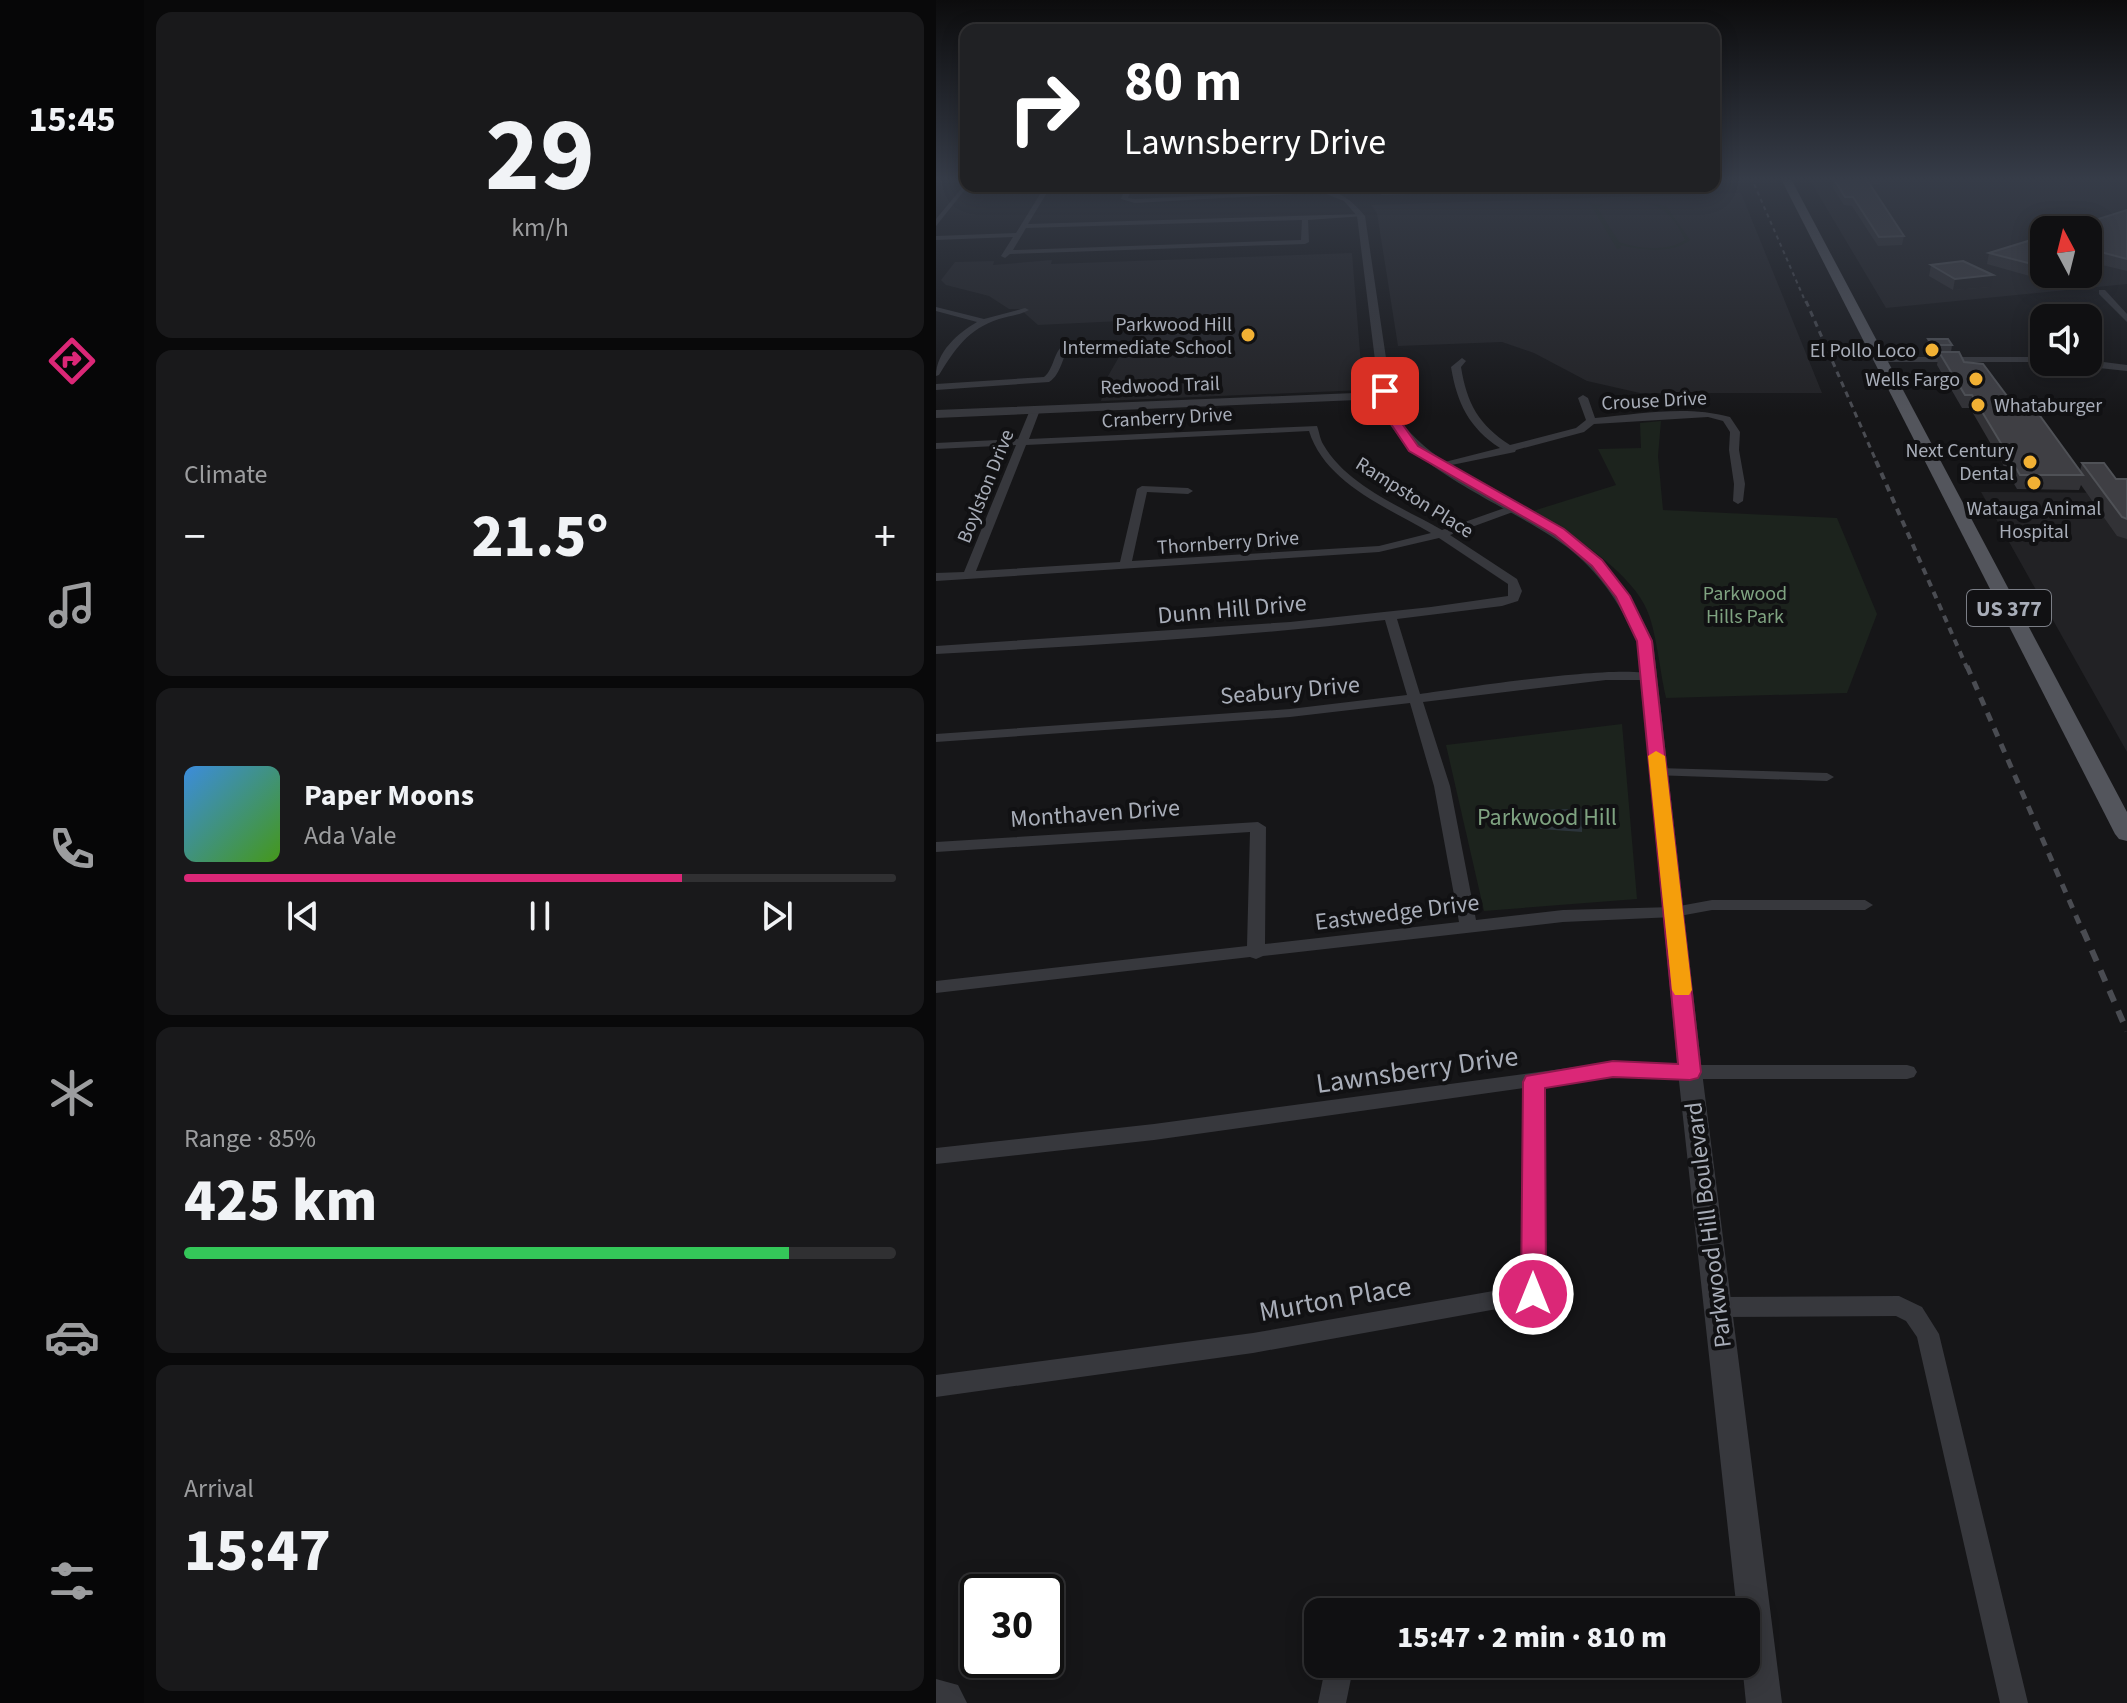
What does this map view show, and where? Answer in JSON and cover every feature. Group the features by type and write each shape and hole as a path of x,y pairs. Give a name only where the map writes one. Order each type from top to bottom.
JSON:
{"main road":[{"name":"US 377","path":"1826,256 2127,834"}],"street":[{"name":"Parkwood Hill Boulevard","path":"1366,256 1388,412 1400,432 1414,448 1446,469 1560,532 1582,549 1609,577 1637,620 1645,641 1749,1598"},
{"path":"2102,292 2127,319"},
{"path":"936,309 984,321"},
{"path":"936,373 955,340 984,321 1025,310"},
{"path":"936,387 1046,380 1052,376 1061,351 1067,346"},
{"path":"1880,360 2030,360"},
{"path":"1462,361 1456,367 1459,388 1470,418 1508,451"},
{"path":"2102,365 2127,368"},
{"name":"Redwood Trail","path":"936,414 1385,395"},
{"path":"1446,469 1499,457 1508,451 1580,430 1591,421 1583,398"},
{"name":"Boylston Drive","path":"968,576 1035,410"},
{"name":"Crouse Drive","path":"1591,421 1679,414 1708,414 1727,419 1735,432 1732,447 1741,489 1738,501"},
{"name":"Cranberry Drive","path":"936,446 1313,428"},
{"name":"Rampston Place","path":"1313,428 1322,451 1342,473 1513,582"},
{"path":"1125,567 1142,489 1188,491"},
{"name":"Thornberry Drive","path":"936,577 1379,549 1441,534 1517,507"},
{"name":"Dunn Hill Drive","path":"937,652 1176,637 1390,617 1502,602 1514,598 1513,582"},
{"path":"1390,617 1442,786 1469,928"},
{"name":"Seabury Drive","path":"936,738 1206,720 1606,676 1647,676"},
{"path":"1658,772 1827,777"},
{"name":"Monthaven Drive","path":"936,847 1258,827 1256,953"},
{"name":"Eastwedge Drive","path":"936,987 1563,916 1674,912 1712,905 1865,905"},
{"name":"Lawnsberry Drive","path":"936,1156 1154,1132 1613,1069 1907,1072"},
{"name":"Murton Place","path":"936,1386 1253,1343 1533,1294 1534,1082"},
{"path":"1718,1307 1899,1306 1914,1314 1928,1334 2014,1703"},
{"name":"Parkwood Hill Boulevard","path":"1760,1677 1764,1703"},
{"path":"1332,1703 1337,1678"},
{"path":"936,1693 948,1695 953,1703"}],"shaded area":[{"name":"Parkwood Hill Intermediate School","path":"1352,256 1363,390 1101,401 1108,376 1119,357 1132,346 1142,320 1038,325 1020,309 1009,309 989,296 946,285 941,280 955,262 994,261 993,265 1052,260 1051,264"},
{"path":"1384,256 1767,256 1822,393 1640,393 1587,381 1534,353 1502,342 1398,346"},
{"path":"1855,256 2030,256 2030,288 2087,288 1886,308"},
{"path":"2102,256 2127,256 2127,284 2102,286"},
{"path":"1981,492 2127,493 2127,752"},
{"path":"1600,808 1603,827 1582,827 1582,832 1540,829 1538,810"}],"green space":[{"name":"Parkwood Hills Park","path":"1661,421 1658,456 1663,510 1837,518 1877,614 1847,693 1666,698 1650,618 1632,586 1600,557 1533,511 1616,485 1598,449 1641,448 1640,423"},
{"name":"Parkwood Hill","path":"1622,724 1637,899 1484,911 1446,745"}],"building":[{"path":"2003,256 2030,256 2030,263"},
{"path":"1963,261 1993,275 1955,279 1931,265"},
{"path":"1928,339 1948,339 1952,345 1932,345"},
{"path":"1939,352 1959,352 1964,362 1983,364 2016,408 2035,409 2083,475 2020,475 1972,395 1965,395"},
{"path":"2082,463 2104,463 2116,479 2127,479 2127,519 2122,517"}],"railway":[{"path":"1786,256 1806,303"},
{"path":"1806,301 1877,463"},
{"path":"1876,461 1967,668"},
{"path":"1967,666 2083,932"},
{"path":"2083,930 2127,1031"}],"slow traffic":[{"path":"1656,756 1682,990"}],"place":[{"name":"Parkwood Hill Intermediate School","path":"1248,335"},
{"name":"El Pollo Loco","path":"1932,350"},
{"name":"Wells Fargo","path":"1976,379"},
{"name":"Whataburger","path":"1978,405"},
{"name":"Next Century Dental","path":"2030,462"},
{"name":"Watauga Animal Hospital","path":"2034,483"}],"route":[{"path":"1385,391 1388,412 1414,448 1560,532 1597,563 1623,596 1645,641 1690,1072 1613,1069 1534,1082 1533,1294"}]}
